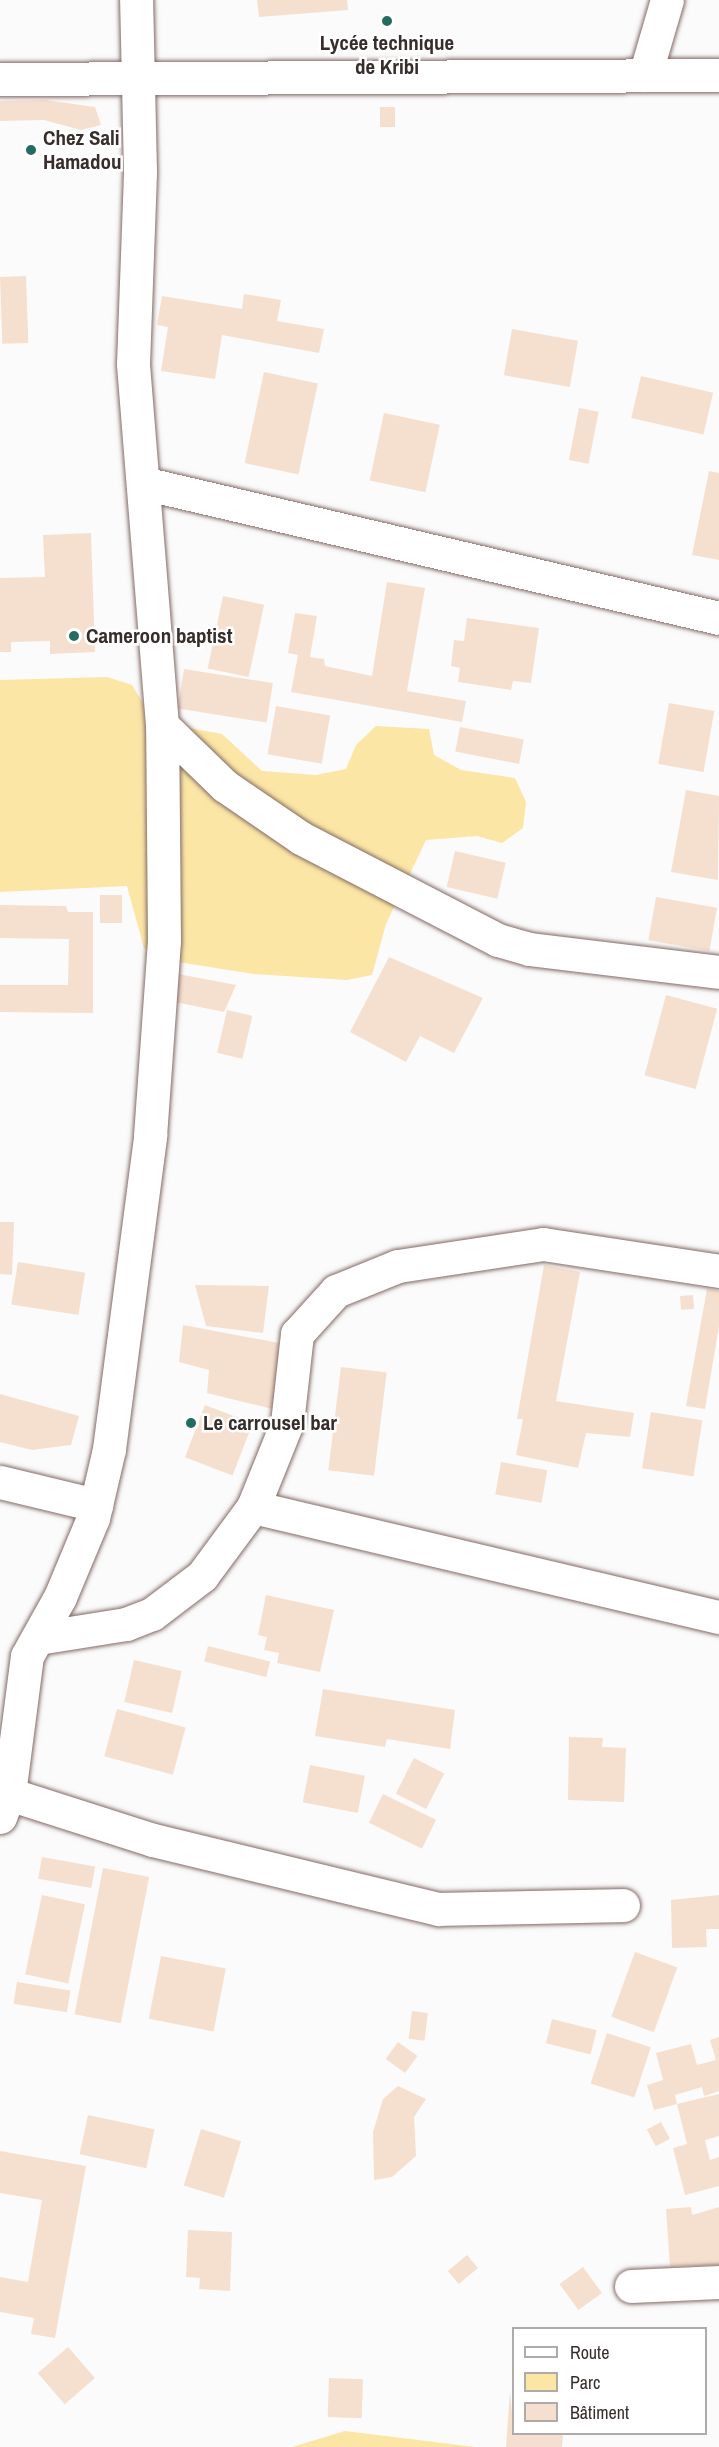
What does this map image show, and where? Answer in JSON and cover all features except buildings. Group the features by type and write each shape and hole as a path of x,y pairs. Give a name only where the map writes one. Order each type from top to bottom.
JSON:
{"street":[{"path":"136,0 138,75 134,364 162,724 164,941 150,1136 109,1449 96,1505 60,1597 21,1646 5,1805 439,1909 623,1905"},
{"path":"645,75 667,0"},
{"path":"0,79 138,75 719,75"},
{"path":"143,483 719,618"},
{"path":"162,724 225,786 301,838 498,939 530,949 719,972"},
{"path":"21,1646 126,1624 152,1614 202,1576 253,1507 287,1423 297,1334 336,1291 398,1266 543,1244 719,1271"},
{"path":"0,1482 96,1505"},
{"path":"253,1507 719,1617"},
{"path":"631,2286 719,2282"}],"green space":[{"path":"107,677 132,685 146,708 168,724 222,734 262,771 316,775 346,769 356,745 376,726 429,729 434,755 461,770 515,778 526,802 523,828 502,843 477,836 426,840 386,924 372,975 347,980 254,974 165,960 144,948 127,886 0,892 0,680"},
{"path":"345,2431 475,2447 292,2447"}],"place":[{"name":"Lycée technique de Kribi","path":"387,21"},
{"name":"Chez Sali Hamadou","path":"31,150"},
{"name":"Cameroon baptist","path":"74,636"},
{"name":"Le carrousel bar","path":"191,1423"}]}
